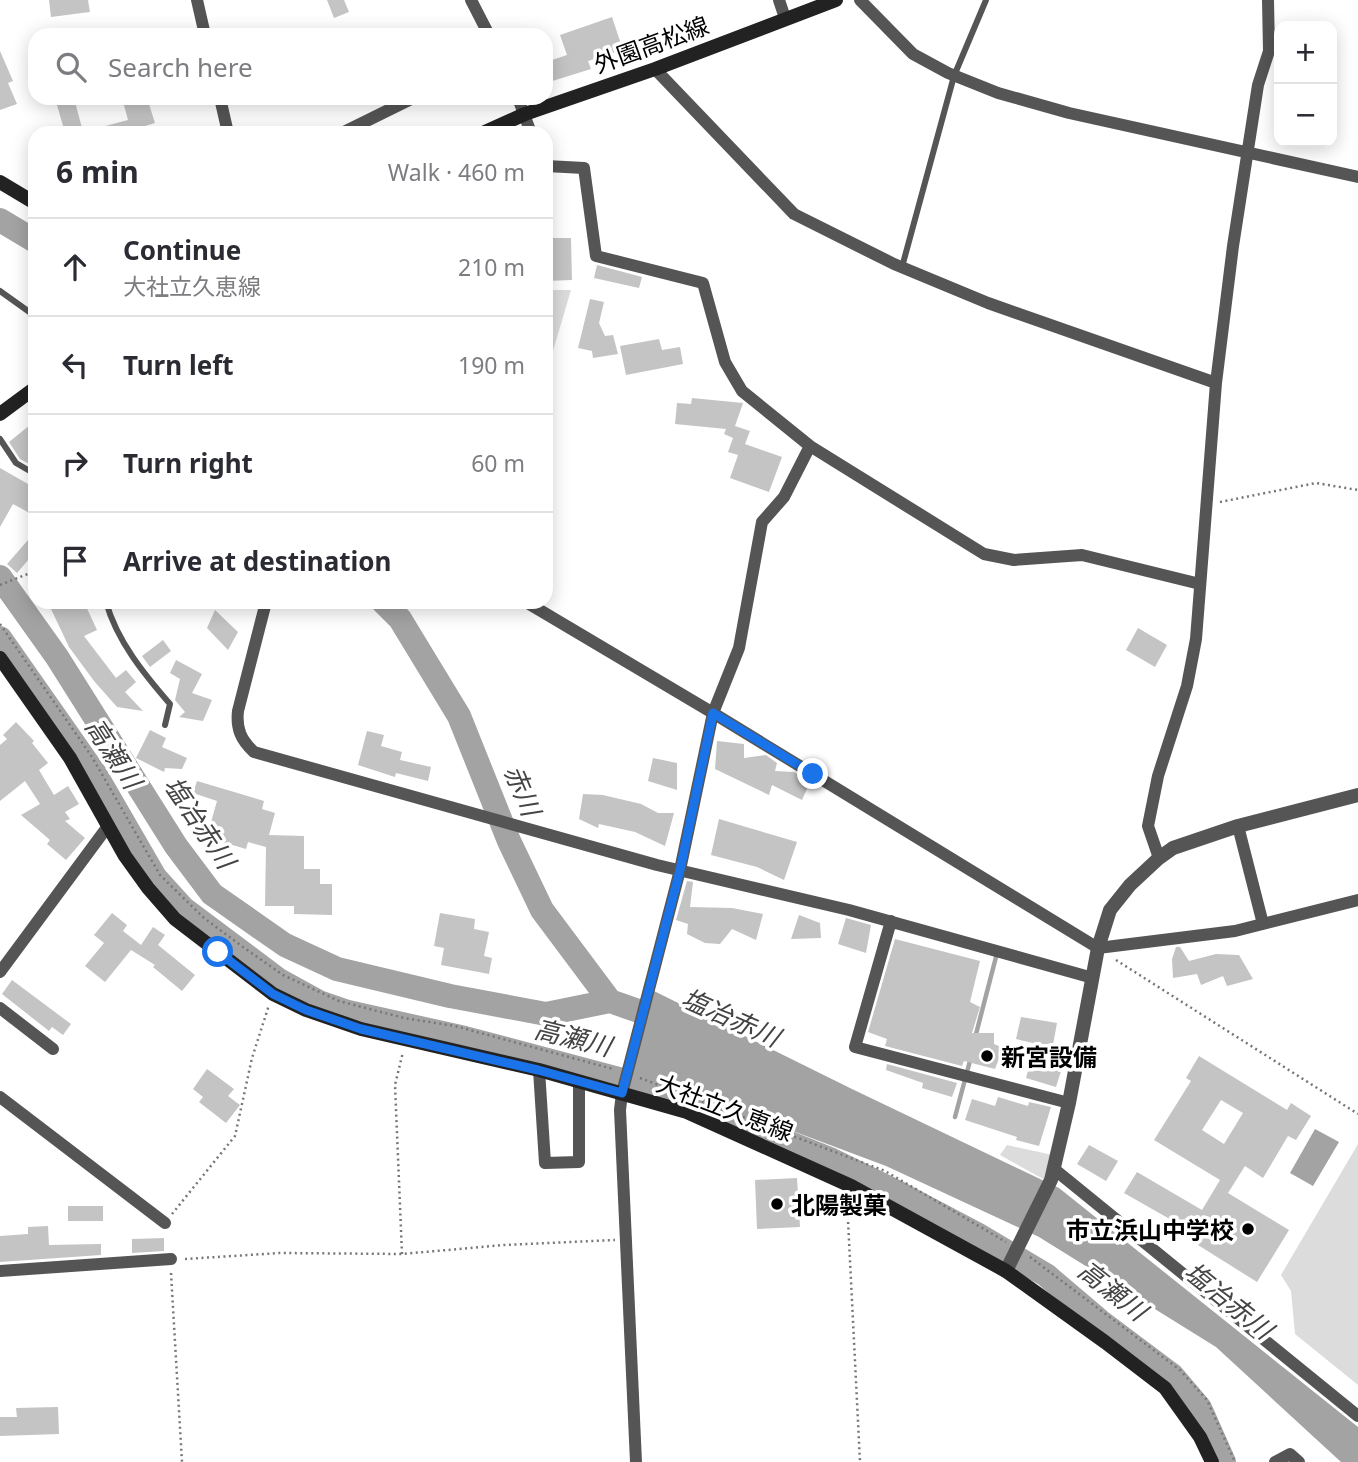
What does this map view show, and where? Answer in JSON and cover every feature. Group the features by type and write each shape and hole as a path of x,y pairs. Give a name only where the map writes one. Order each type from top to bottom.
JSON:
{"main road":[{"name":"外園高松線","path":"553,104 656,69 836,0"},
{"name":"外園高松線","path":"499,126 551,105"},
{"path":"0,182 28,199"},
{"path":"0,414 28,393"},
{"name":"大社立久恵線","path":"0,658 70,758 148,888 175,919 273,994 306,1010 361,1029 538,1070 687,1112 851,1186 1006,1271 1105,1342 1165,1388 1200,1437 1212,1462"}],"street":[{"path":"197,0 203,28"},
{"path":"471,0 485,28"},
{"path":"779,0 785,18"},
{"path":"860,0 913,54 954,76 998,93 1069,113 1358,177"},
{"path":"1158,858 1148,826 1160,765 1187,686 1196,639 1216,383 1233,246 1250,151 1258,85 1269,51 1268,0"},
{"path":"656,69 794,214 902,267 1000,308 1216,383"},
{"path":"222,105 226,126"},
{"path":"356,126 399,105"},
{"path":"521,105 529,126"},
{"path":"553,166 584,168 596,256 703,283 725,362 742,391 810,446 984,554 1014,560 1082,555 1200,584"},
{"path":"636,1462 620,1110 622,1093 680,870 713,713 739,648 762,522 784,497 810,446"},
{"path":"264,609 237,718 237,725 245,743 254,752 680,870 891,921 1093,978"},
{"path":"538,609 1098,948 1235,931 1358,900"},
{"path":"1006,1271 1052,1174 1069,1103 1098,948 1111,910 1130,884 1173,848 1238,826 1358,795"},
{"path":"1,970 108,825"},
{"path":"1238,826 1263,924"},
{"path":"891,921 855,1047 1069,1103"},
{"path":"0,1008 53,1049"},
{"path":"538,1070 545,1163 579,1162 579,1082"},
{"path":"0,1097 165,1223"},
{"path":"1052,1174 1358,1416"},
{"path":"0,1271 171,1259"},
{"path":"1275,1462 1290,1454 1299,1462"}],"lane":[{"path":"902,267 954,76 986,0"},
{"path":"0,291 28,311"},
{"path":"0,439 16,463 28,470"},
{"path":"108,609 121,638 145,675 170,704 165,725"}],"path":[{"path":"1206,505 1317,483 1358,490"},
{"path":"0,585 28,574"},
{"path":"0,624 92,757 160,875 204,918 283,975 339,1001 404,1018 455,1026 626,1073 885,1171 1020,1246 1180,1370 1207,1400 1235,1462"},
{"path":"1098,948 1358,1114"},
{"path":"165,1223 235,1136 252,1058 273,994"},
{"path":"402,1254 395,1084 407,1040"},
{"path":"851,1186 846,1201 860,1462"},
{"path":"182,1462 171,1259 280,1253 402,1254 504,1245 627,1239"}],"shaded area":[{"path":"553,290 571,290 553,351"},
{"path":"654,991 1059,1188 1358,1427 1358,1462 1341,1462 1216,1347 1039,1237 886,1166 632,1071"},
{"path":"1315,1129 1339,1142 1313,1186 1290,1173"},
{"path":"1358,1144 1358,1385 1295,1334 1291,1291 1281,1275"},
{"path":"1007,1145 1057,1156 1045,1180 1000,1155"}],"building":[{"path":"49,0 88,0 90,12 51,17"},
{"path":"327,0 344,0 349,12 334,18"},
{"path":"612,17 623,50 588,61 591,69 553,81 553,60 567,55 560,35"},
{"path":"0,51 13,81 8,83 17,104 0,110"},
{"path":"57,105 76,105 81,126 63,126"},
{"path":"124,105 149,105 155,123 145,126 105,126 128,120"},
{"path":"553,238 571,238 572,280 553,281"},
{"path":"597,265 642,277 639,288 594,278"},
{"path":"590,299 604,302 599,323 605,336 613,335 618,354 593,358 592,351 578,348"},
{"path":"659,339 662,350 680,347 683,364 626,375 620,346"},
{"path":"692,398 743,403 735,426 750,431 745,444 782,457 769,492 730,478 738,455 728,452 733,438 724,434 726,429 675,424 677,403 691,404"},
{"path":"28,427 28,463 20,459 9,442"},
{"path":"0,468 28,484 28,512 13,504 0,527"},
{"path":"28,540 28,560 17,573 7,564"},
{"path":"51,609 87,609 97,630 84,636 116,678 126,670 136,682 125,692 143,711 117,707 69,647"},
{"path":"215,610 238,632 228,650 207,628"},
{"path":"1138,628 1167,645 1155,667 1126,650"},
{"path":"163,640 171,651 150,667 142,656"},
{"path":"176,660 202,674 192,693 212,700 203,721 179,717 185,712 175,700 180,679 170,673"},
{"path":"16,722 34,741 32,743 48,763 39,770 54,795 68,786 79,804 65,812 70,819 65,821 85,838 66,860 47,844 50,840 21,815 40,804 25,781 0,801 0,745 7,739 3,735"},
{"path":"150,730 166,738 162,747 187,758 182,769 165,768 164,772 136,758"},
{"path":"367,731 384,735 381,746 402,752 400,760 431,767 428,781 396,773 395,777 358,765"},
{"path":"717,741 744,744 744,758 766,755 777,763 775,771 794,772 810,782 802,800 772,785 769,795 715,769"},
{"path":"653,758 677,763 677,790 648,781"},
{"path":"197,781 264,801 262,809 275,813 269,835 304,836 304,869 320,869 320,884 332,884 332,915 294,914 294,906 265,906 266,847 248,842 246,849 212,839 215,831 209,829 217,801 193,793"},
{"path":"583,794 603,795 641,804 658,813 674,813 665,846 635,832 599,824 598,828 579,819"},
{"path":"719,819 797,842 784,880 757,867 711,855"},
{"path":"687,881 693,882 690,907 732,908 763,914 756,940 732,929 720,944 705,943 687,934 688,924 676,920"},
{"path":"112,913 127,925 123,931 141,945 153,927 165,935 158,945 195,975 182,991 153,967 155,965 131,950 105,982 85,966 104,943 94,935"},
{"path":"440,913 475,919 474,929 489,932 484,956 492,958 489,974 441,965 444,948 434,946"},
{"path":"799,915 820,923 821,938 791,939"},
{"path":"846,918 871,925 866,953 838,944"},
{"path":"895,939 980,961 970,1002 980,1007 972,1033 994,1033 994,1044 1003,1048 995,1069 964,1061 962,1066 885,1046 887,1039 868,1032"},
{"path":"1176,947 1180,947 1189,961 1216,954 1239,955 1253,979 1227,986 1223,976 1201,985 1197,974 1173,978 1172,959"},
{"path":"12,980 71,1024 63,1035 52,1027 49,1031 2,994"},
{"path":"1021,1017 1057,1023 1050,1061 1063,1065 1056,1087 1026,1078 1029,1067 1037,1070 1045,1046 1016,1039"},
{"path":"1199,1056 1287,1110 1291,1103 1311,1116 1296,1140 1288,1136 1263,1178 1245,1166 1228,1193 1289,1230 1257,1282 1198,1245 1201,1241 1187,1233 1189,1230 1124,1193 1137,1172 1202,1210 1220,1180 1154,1140 1191,1081 1186,1078","holes":["1221,1100 1243,1113 1224,1144 1202,1130"]},
{"path":"887,1064 957,1083 952,1097 922,1088 923,1083 886,1070"},
{"path":"207,1069 234,1089 228,1096 240,1105 226,1123 199,1102 203,1097 193,1089"},
{"path":"998,1097 1028,1106 1029,1102 1051,1107 1039,1146 965,1120 972,1099 995,1106"},
{"path":"1089,1145 1118,1161 1106,1181 1077,1164"},
{"name":"北陽製菓","path":"797,1178 800,1227 757,1229 755,1180"},
{"path":"68,1206 103,1206 103,1221 68,1221"},
{"path":"48,1226 49,1245 101,1244 101,1255 0,1262 0,1236 28,1234 28,1227"},
{"path":"164,1238 164,1251 132,1253 132,1239"},
{"path":"58,1407 59,1434 0,1436 0,1417 17,1417 16,1408"}],"waterway":[{"name":"赤川","path":"0,220 28,237"},
{"name":"塩冶赤川","path":"0,577 57,657 176,846 212,894 285,945 337,969 450,996 546,1014 610,1001 667,1021"},
{"name":"赤川","path":"390,609 400,619 459,716 509,841 542,910 610,1001"},
{"name":"高瀬川","path":"0,638 96,775 155,877 183,908 279,980 319,1002 348,1012 465,1038 653,1088 832,1160 901,1194 977,1234 1046,1275 1100,1321 1172,1375 1200,1408 1224,1462"},
{"path":"975,1038 996,957"},
{"path":"955,1117 971,1057"}],"place":[{"name":"新宮設備","path":"987,1056"},
{"name":"北陽製菓","path":"777,1204"},
{"name":"市立浜山中学校","path":"1248,1229"}],"route":[{"path":"218,952 273,994 306,1010 361,1029 538,1070 622,1093 680,870 713,713 813,774"}]}
